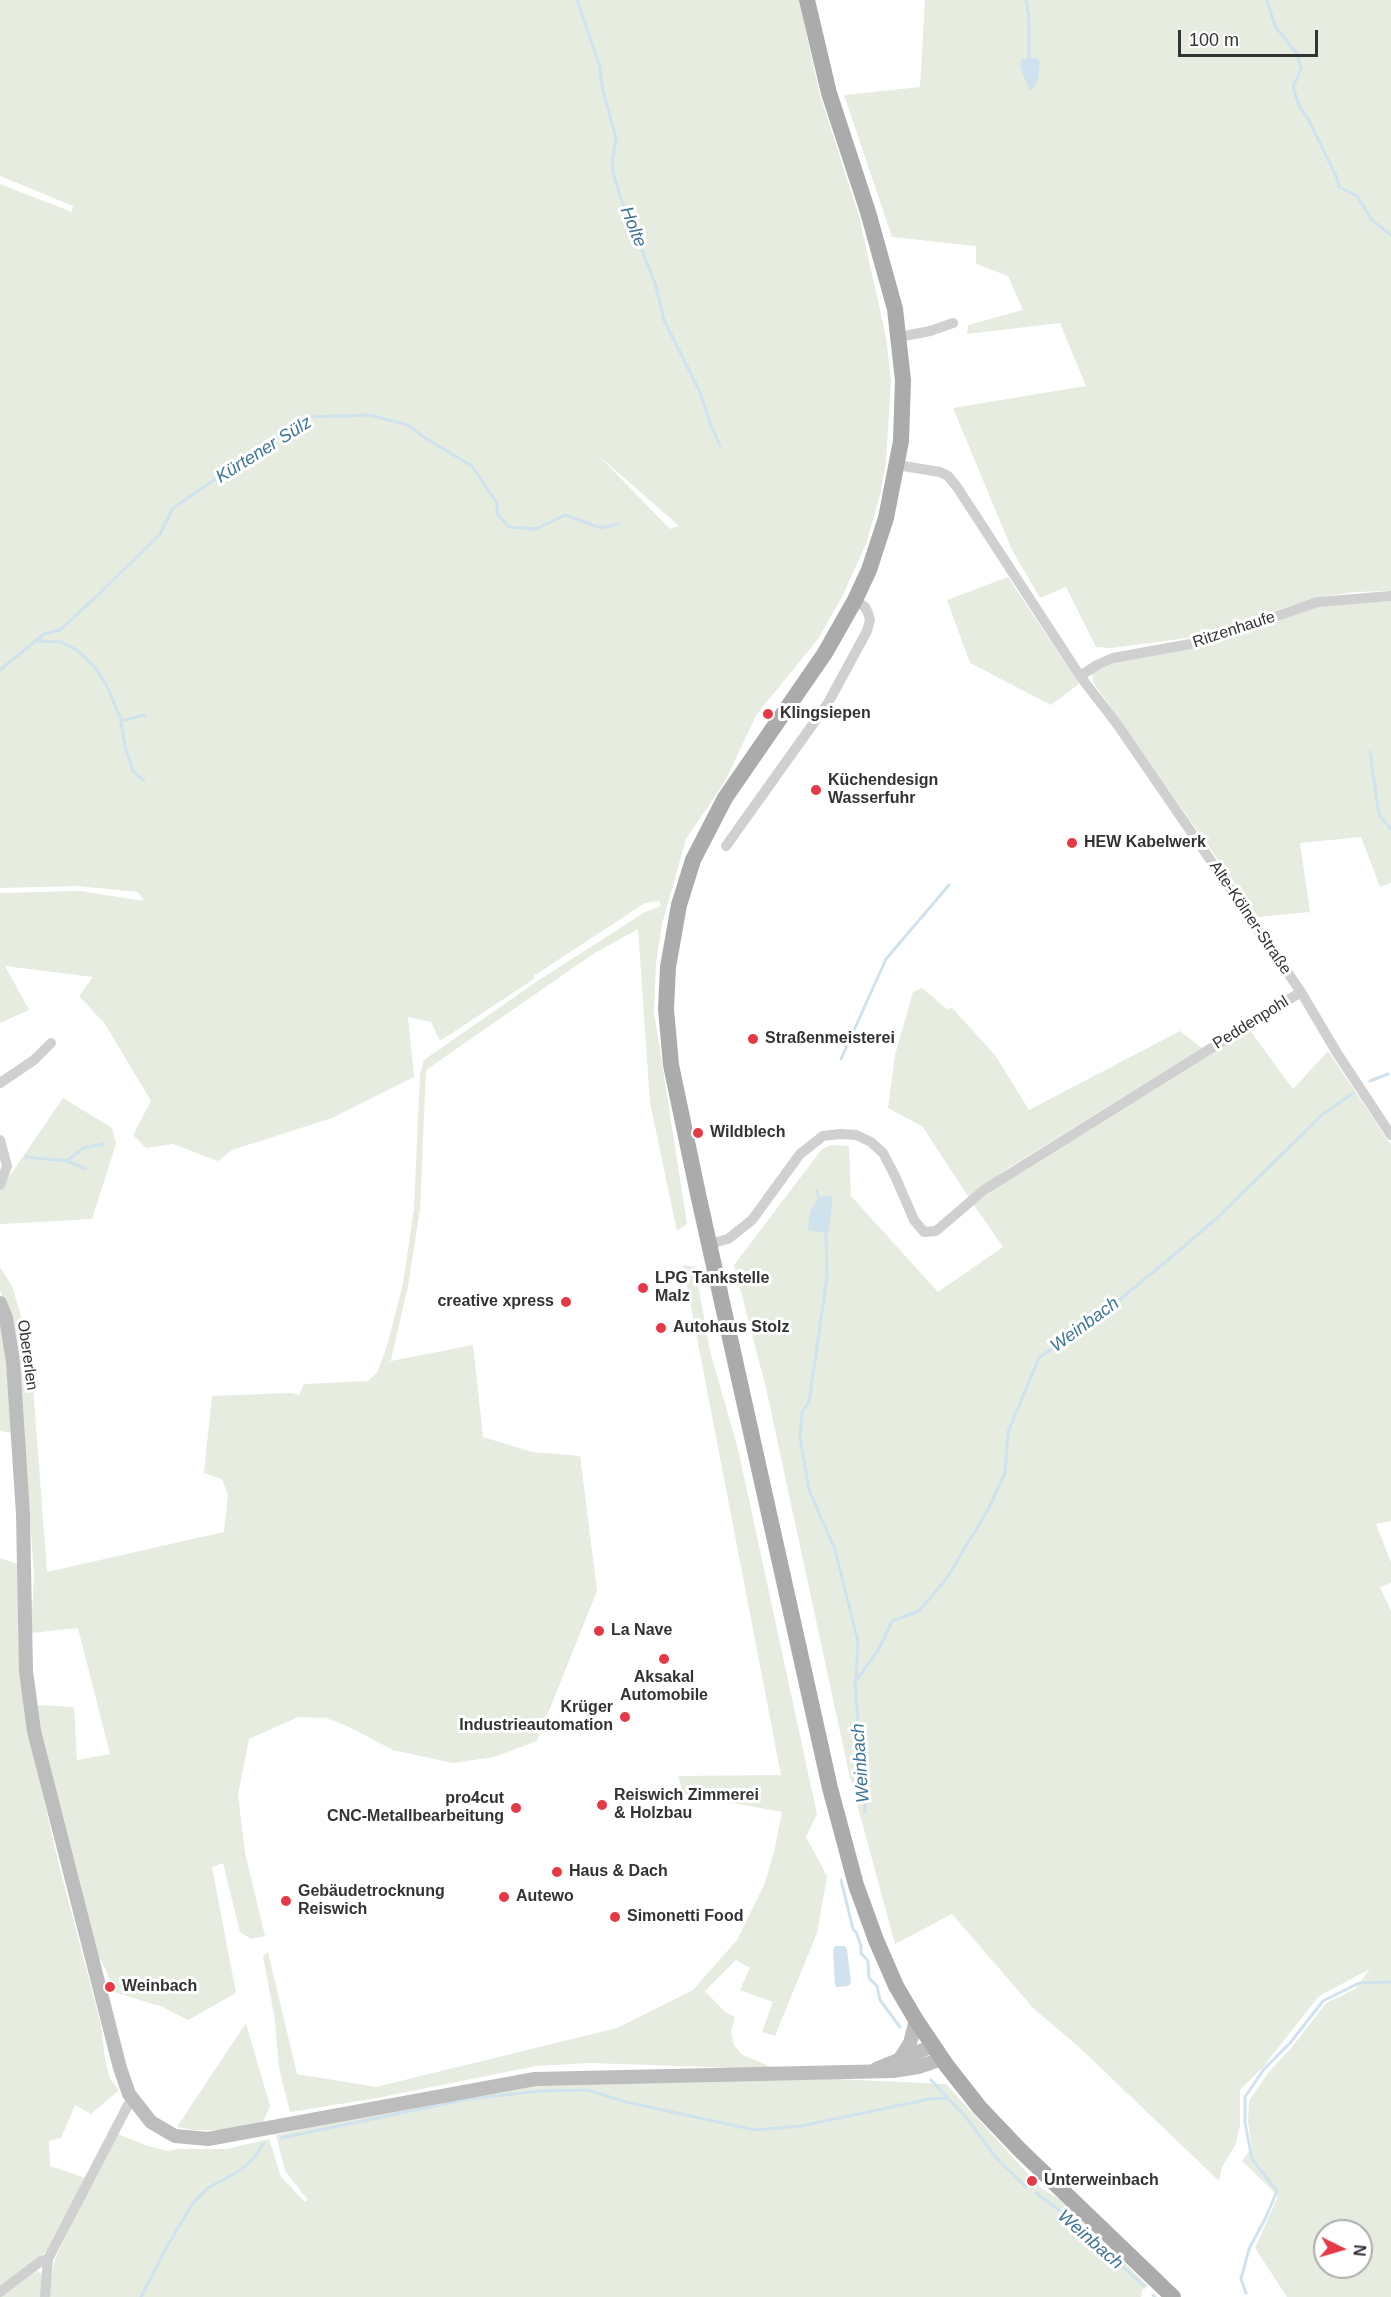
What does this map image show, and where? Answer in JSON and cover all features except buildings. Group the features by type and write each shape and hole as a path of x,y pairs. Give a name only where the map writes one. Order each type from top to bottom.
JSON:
{"main road":[{"path":"807,0 829,93 895,309 903,380 901,441 892,493 878,544 855,600 825,653 740,774 711,823 690,870 674,924 667,987 668,1037 672,1065 709,1244 818,1737 846,1852 876,1940 897,1986 937,2052 1004,2134 1173,2297"},
{"name":"Obererlen","path":"0,1303 6,1318 14,1362 22,1491 25,1635 29,1699 40,1761 99,1990 122,2074 134,2102"},
{"path":"899,2060 910,2043 916,2020"},
{"path":"871,2070 899,2060 937,2052"},
{"path":"134,2102 151,2122 168,2133 185,2138 224,2138 535,2079 781,2075 908,2070 937,2052"}],"street":[{"path":"899,337 930,331 953,323"},
{"path":"897,465 940,472 948,476 1080,676"},
{"name":"Ritzenhaufe","path":"1080,676 1113,658 1207,641 1317,602 1391,596"},
{"path":"726,846 828,703 867,631 870,621 868,613 865,607 855,600"},
{"name":"Alte-Kölner-Straße","path":"1080,676 1117,724 1301,992 1337,1053 1391,1135"},
{"name":"Peddenpohl","path":"709,1244 728,1239 752,1220 800,1154 824,1136 840,1134 856,1135 871,1142 883,1153 914,1220 924,1232 936,1231 984,1190 1301,992"},
{"path":"0,1083 34,1060 51,1043"},
{"path":"0,1140 7,1166 0,1185"},
{"path":"45,2297 48,2259 128,2105 134,2102"},
{"path":"0,2292 41,2261 48,2259"}],"shaded area":[{"path":"0,0 799,0 820,95 859,216 886,337 891,381 886,462 880,495 866,544 842,597 818,639 757,714 724,783 686,839 662,924 656,964 654,1012 687,1224 677,1231 650,1103 638,929 593,954 426,1070 420,1209 408,1286 391,1360 387,1364 391,1361 473,1345 483,1437 532,1452 580,1456 597,1591 537,1741 494,1757 453,1763 393,1750 347,1726 326,1718 298,1717 249,1739 238,1795 245,1853 265,1936 251,1939 240,1932 223,1863 212,1867 236,1993 188,2020 163,2007 114,1992 97,1954 44,1750 35,1705 74,1707 77,1760 110,1754 78,1628 31,1633 34,1575 19,1361 10,1316 0,1291 0,1267 12,1286 30,1347 47,1572 224,1532 228,1495 222,1479 204,1473 212,1396 291,1393 299,1395 304,1384 368,1381 377,1373 387,1346 403,1284 414,1209 420,1074 424,1060 536,982 645,912 661,906 659,901 645,903 535,975 534,973 534,979 440,1041 431,1022 408,1017 414,1077 332,1118 232,1150 218,1161 173,1144 146,1148 133,1135 151,1101 105,1024 79,996 93,977 5,966 29,1010 0,1023 0,893 80,891 144,901 138,892 78,886 0,888 0,184 72,212 73,206 0,176","holes":["598,455 678,525 670,529"]},
{"path":"925,0 1391,0 1391,591 1356,592 1317,597 1203,635 1199,620 1202,636 1111,648 1096,647 1066,587 1040,598 1012,550 953,408 1086,386 1060,323 967,334 968,325 1023,310 1008,276 976,264 976,246 892,237 844,95 920,87"},
{"path":"1008,577 1079,684 1051,705 970,663 947,600"},
{"path":"1391,601 1391,883 1380,887 1361,837 1300,843 1310,912 1258,917 1093,682 1092,673 1115,662 1207,643 1269,625 1318,606"},
{"path":"922,988 947,1009 952,1008 995,1055 1029,1110 1180,1031 1202,1048 1005,1170 969,1198 923,1127 888,1108 895,1055 913,992"},
{"path":"1248,1028 1293,1089 1328,1051 1391,1145 1391,1521 1376,1524 1391,1562 1391,1583 1380,1587 1391,1611 1391,2297 1287,2297 1255,2248 1278,2196 1242,2161 1252,2148 1248,2122 1249,2101 1268,2073 1292,2047 1326,2003 1355,1989 1370,1969 1319,1996 1263,2067 1240,2090 1240,2125 1236,2144 1222,2167 1219,2181 1081,2049 1034,2009 952,1914 895,1944 850,1778 766,1388 734,1265 822,1149 831,1145 849,1146 851,1196 938,1292 1003,1247 974,1205 994,1189"},
{"path":"63,1098 112,1128 116,1144 92,1219 0,1224 0,1190"},
{"path":"683,1265 695,1267 710,1351 738,1449 817,1814 806,1837 827,1876 817,1933 775,2036 762,2032 773,2002 740,1990 750,1968 736,1960 705,1991 725,2012 735,2017 731,2032 734,2045 741,2054 769,2066 769,2069 589,2063 536,2066 377,2098 290,2112 279,2068 275,2020 263,1956 268,1952 297,2074 376,2087 617,2028 693,1990 737,1940 765,1883 782,1812 683,1794 678,1776 781,1775"},
{"path":"0,1315 6,1363 12,1433 0,1431"},
{"path":"0,1558 17,1564 32,1747 58,1861 101,2025 110,2079 119,2090 91,2114 75,2105 61,2138 49,2141 50,2166 88,2179 67,2220 45,2253 0,2286"},
{"path":"246,2023 270,2106 263,2122 223,2130 194,2130 177,2127"},
{"path":"834,2079 946,2084 1042,2189 1061,2200 1148,2286 1142,2290 1141,2297 48,2297 55,2259 90,2183 118,2134 167,2151 226,2149 269,2139 281,2177 305,2202 308,2200 285,2171 276,2135 408,2106 536,2082"},
{"path":"37,2271 43,2274 42,2297 0,2297"}],"water":[{"path":"1036,58 1040,62 1038,80 1030,91 1020,67 1021,59"},
{"path":"826,1195 833,1197 829,1230 826,1233 808,1230 810,1211 819,1198"},
{"path":"835,1946 845,1946 847,1949 851,1983 848,1986 836,1987 835,1984 833,1951"}],"waterway":[{"name":"Holte","path":"577,0 599,64 603,91 616,138 612,163 621,199 655,283 664,320 699,390 720,446"},
{"path":"1026,0 1029,18 1029,58"},
{"path":"1267,0 1275,26 1297,54 1301,69 1293,87 1298,103 1337,178 1339,187 1357,196 1372,220 1391,235"},
{"name":"Kürtener Sülz","path":"0,670 44,634 60,630 98,595 160,534 173,508 311,417 370,415 408,425 472,466 497,503 497,514 509,527 536,529 565,515 601,528 619,524"},
{"path":"37,641 61,642 78,651 94,666 106,684 120,717 125,746 133,771 144,781"},
{"path":"121,721 145,715"},
{"name":"Weinbach","path":"1370,752 1379,815 1391,829"},
{"path":"841,1059 886,959 949,885"},
{"name":"Weinbach","path":"1370,1081 1388,1074"},
{"name":"Weinbach","path":"865,1812 855,1682 879,1649 892,1621 919,1611 946,1579 988,1510 1005,1473 1008,1432 1039,1358 1112,1306 1175,1254 1218,1217 1323,1114 1353,1093"},
{"path":"67,1161 83,1148 103,1144"},
{"path":"26,1157 67,1161 86,1169"},
{"path":"817,1191 819,1201"},
{"path":"826,1231 827,1277 809,1402 802,1412 800,1438 809,1490 835,1550 858,1642 856,1679"},
{"name":"Weinbach","path":"841,1880 853,1929 861,1946 861,1953 868,1961 869,1978 877,1986 880,2000 900,2027"},
{"path":"1246,2293 1241,2279 1249,2249 1277,2191 1252,2159 1245,2123 1245,2097 1264,2069 1290,2043 1323,2001 1359,1983 1391,1982"},
{"name":"Weinbach","path":"931,2080 965,2116 997,2159 1026,2187"},
{"path":"281,2138 468,2099 539,2091 588,2090 626,2102 755,2130 801,2126 930,2099 947,2098"},
{"path":"141,2297 192,2204 208,2188 241,2170 254,2158 264,2143"},
{"name":"Weinbach","path":"1036,2193 1072,2220 1144,2286"}],"place":[{"name":"Klingsiepen","path":"768,714"},
{"name":"Küchendesign Wasserfuhr","path":"816,790"},
{"name":"HEW Kabelwerk","path":"1072,843"},
{"name":"Straßenmeisterei","path":"753,1039"},
{"name":"Wildblech","path":"698,1133"},
{"name":"LPG Tankstelle Malz","path":"643,1288"},
{"name":"creative xpress","path":"566,1302"},
{"name":"Autohaus Stolz","path":"661,1328"},
{"name":"La Nave","path":"599,1631"},
{"name":"Aksakal Automobile","path":"664,1659"},
{"name":"Krüger Industrieautomation","path":"625,1717"},
{"name":"Reiswich Zimmerei & Holzbau","path":"602,1805"},
{"name":"pro4cut CNC-Metallbearbeitung","path":"516,1808"},
{"name":"Haus & Dach","path":"557,1872"},
{"name":"Autewo","path":"504,1897"},
{"name":"Gebäudetrocknung Reiswich","path":"286,1901"},
{"name":"Simonetti Food","path":"615,1917"},
{"name":"Weinbach","path":"110,1987"},
{"name":"Unterweinbach","path":"1032,2181"}]}
